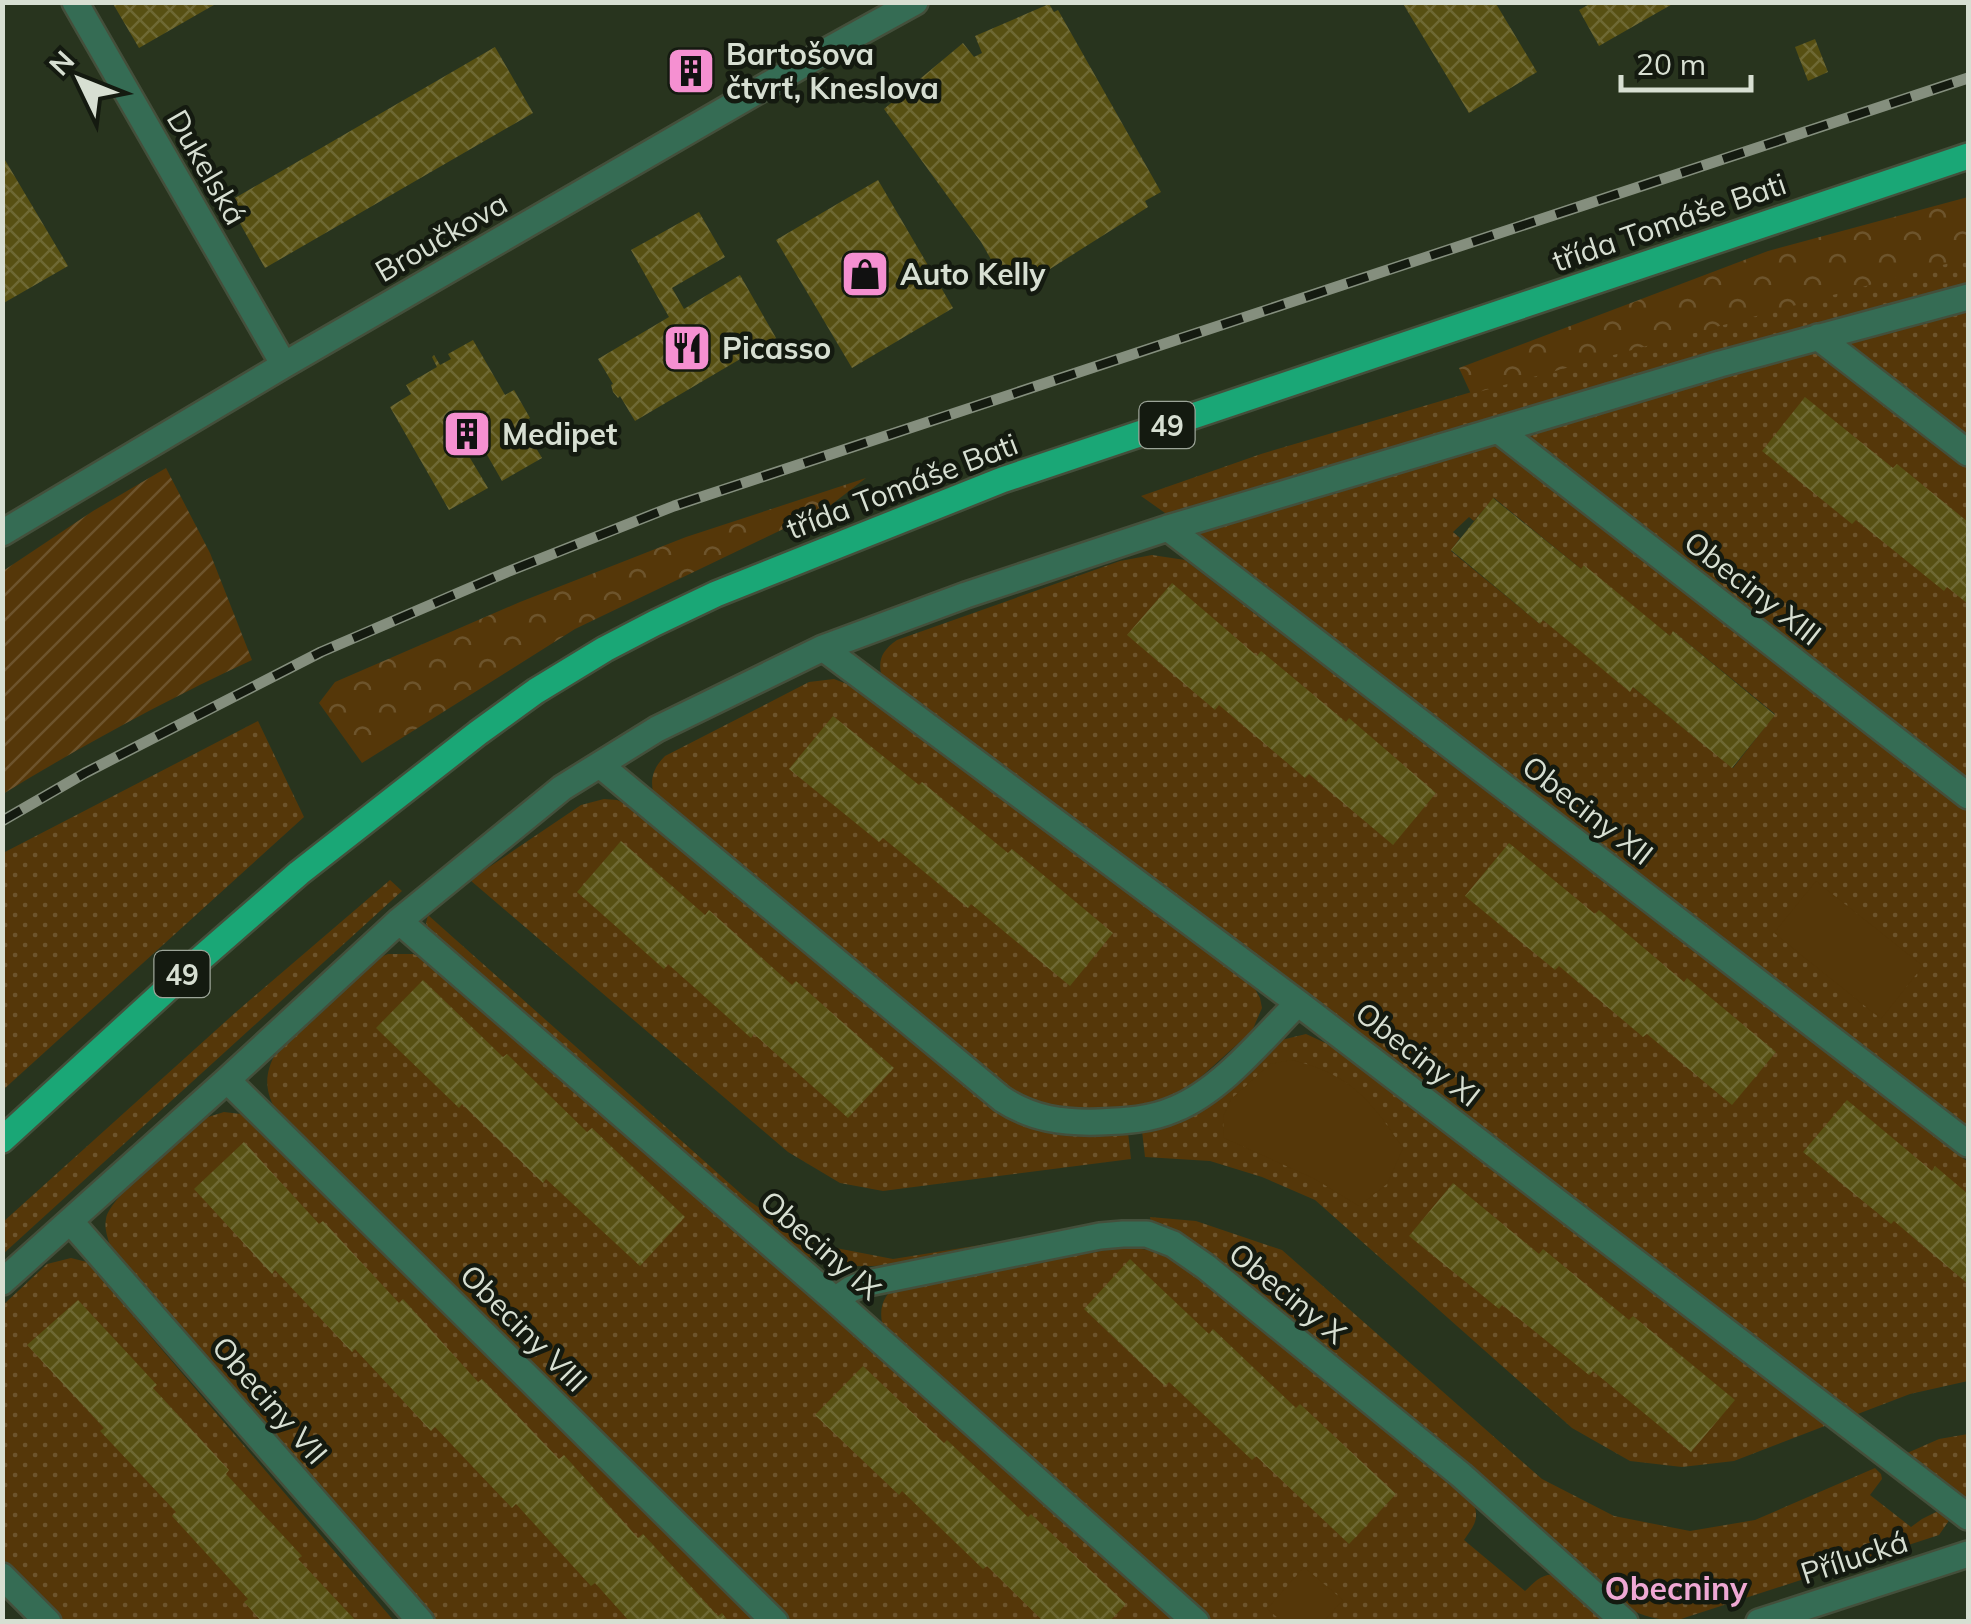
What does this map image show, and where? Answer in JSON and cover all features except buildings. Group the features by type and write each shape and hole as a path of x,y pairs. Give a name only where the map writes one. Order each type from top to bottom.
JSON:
{"main road":[{"name":"třída Tomáše Bati","path":"2,1140 299,872 536,692 605,649 716,594 946,500 1968,156"}],"street":[{"name":"Dukelská","path":"75,2 284,365"},
{"name":"Broučkova","path":"2,533 284,365 915,2"},
{"path":"2,1282 464,866 562,788 657,730 823,648 966,595 1168,528 1818,337 1968,297"},
{"path":"1818,337 1968,452"},
{"name":"Obeciny XIII","path":"1498,430 1968,796"},
{"name":"Obeciny XII","path":"1168,528 1968,1144"},
{"name":"Obeciny XI","path":"823,648 1298,1003 1968,1517"},
{"path":"600,765 1002,1099 1036,1117 1072,1123 1134,1121 1176,1109 1222,1078 1298,1003"},
{"name":"Obeciny IX","path":"399,921 836,1300 1196,1622"},
{"name":"Obeciny VIII","path":"227,1080 774,1622"},
{"name":"Obeciny VII","path":"70,1220 421,1622"},
{"name":"Obeciny X","path":"836,1300 864,1284 1100,1236 1147,1234 1172,1244 1206,1267 1460,1475 1625,1622"},
{"name":"Přílucká","path":"1760,1622 1968,1554"},
{"path":"2,1576 48,1622"}],"green space":[{"path":"1968,197 1968,258 1471,394 1459,368 1768,251"},
{"path":"1968,246 1968,1127 1141,496 1261,454","holes":["1494,498 1670,636 1674,632 1775,714 1733,768 1633,687 1543,620 1539,623 1451,551 1460,538 1453,532 1469,517 1474,521"]},
{"path":"166,468 210,553 252,660 125,724 3,794 3,571"},
{"path":"866,478 827,508 575,629 362,763 319,703 335,682 520,602 686,537"},
{"path":"1152,555 1185,560 1968,1162 1968,1381 1910,1394 1855,1415 883,681 881,658 897,640 1120,561"},
{"path":"834,679 855,687 1254,987 1262,1008 1252,1031 1181,1095 1145,1110 1100,1114 1037,1107 995,1080 656,801 653,777 665,756 809,682"},
{"path":"258,721 304,817 3,1090 3,853"},
{"path":"604,799 631,806 1010,1116 1062,1135 1128,1132 1131,1159 883,1191 840,1183 788,1152 470,880 581,805"},
{"path":"390,880 402,891 3,1254 3,1222 236,1012"},
{"path":"1816,881 1923,966 1881,1019 1774,933"},
{"path":"428,915 748,1200 810,1243 893,1259 1138,1220 1139,1226 1121,1225 890,1265 843,1265 799,1253 430,933"},
{"path":"413,954 437,964 1181,1621 792,1621 275,1109 267,1080 276,1052 378,958"},
{"path":"1306,1034 1330,1045 1830,1424 1734,1461 1682,1467 1630,1461 1572,1428 1315,1200 1262,1177 1210,1161 1145,1157 1142,1131 1157,1129 1192,1113 1277,1041"},
{"path":"1292,1060 1330,1073 1358,1092 1403,1148 1387,1184 1359,1206 1313,1178 1224,1138 1223,1117 1231,1099 1270,1064"},
{"path":"224,1112 241,1114 758,1621 428,1621 112,1250 106,1219 120,1196 205,1118"},
{"path":"1150,1217 1196,1221 1282,1250 1542,1479 1614,1516 1690,1531 1755,1520 1875,1468 1882,1479 1870,1495 1911,1527 1942,1509 1950,1519 1939,1535 1681,1619 1642,1615 1192,1245 1152,1228"},
{"path":"1125,1247 1157,1251 1184,1264 1474,1505 1476,1520 1464,1540 1525,1591 1544,1576 1560,1576 1611,1621 1213,1621 885,1333 881,1318 885,1298 902,1284"},
{"path":"71,1258 87,1262 394,1621 62,1621 3,1562 3,1305 47,1264"},
{"path":"1968,1434 1968,1501 1905,1454 1939,1439"},
{"path":"1304,1567 1343,1600 1324,1621 1282,1621 1267,1609"}],"railway":[{"path":"2,821 85,773 321,652 674,506 1968,78"}],"place":[{"name":"Bartošova čtvrť, Kneslova","path":"691,71"},
{"name":"Auto Kelly","path":"865,274"},
{"name":"Picasso","path":"687,348"},
{"name":"Medipet","path":"467,434"}],"district":[{"name":"Obecniny","path":"1676,1588"}]}
